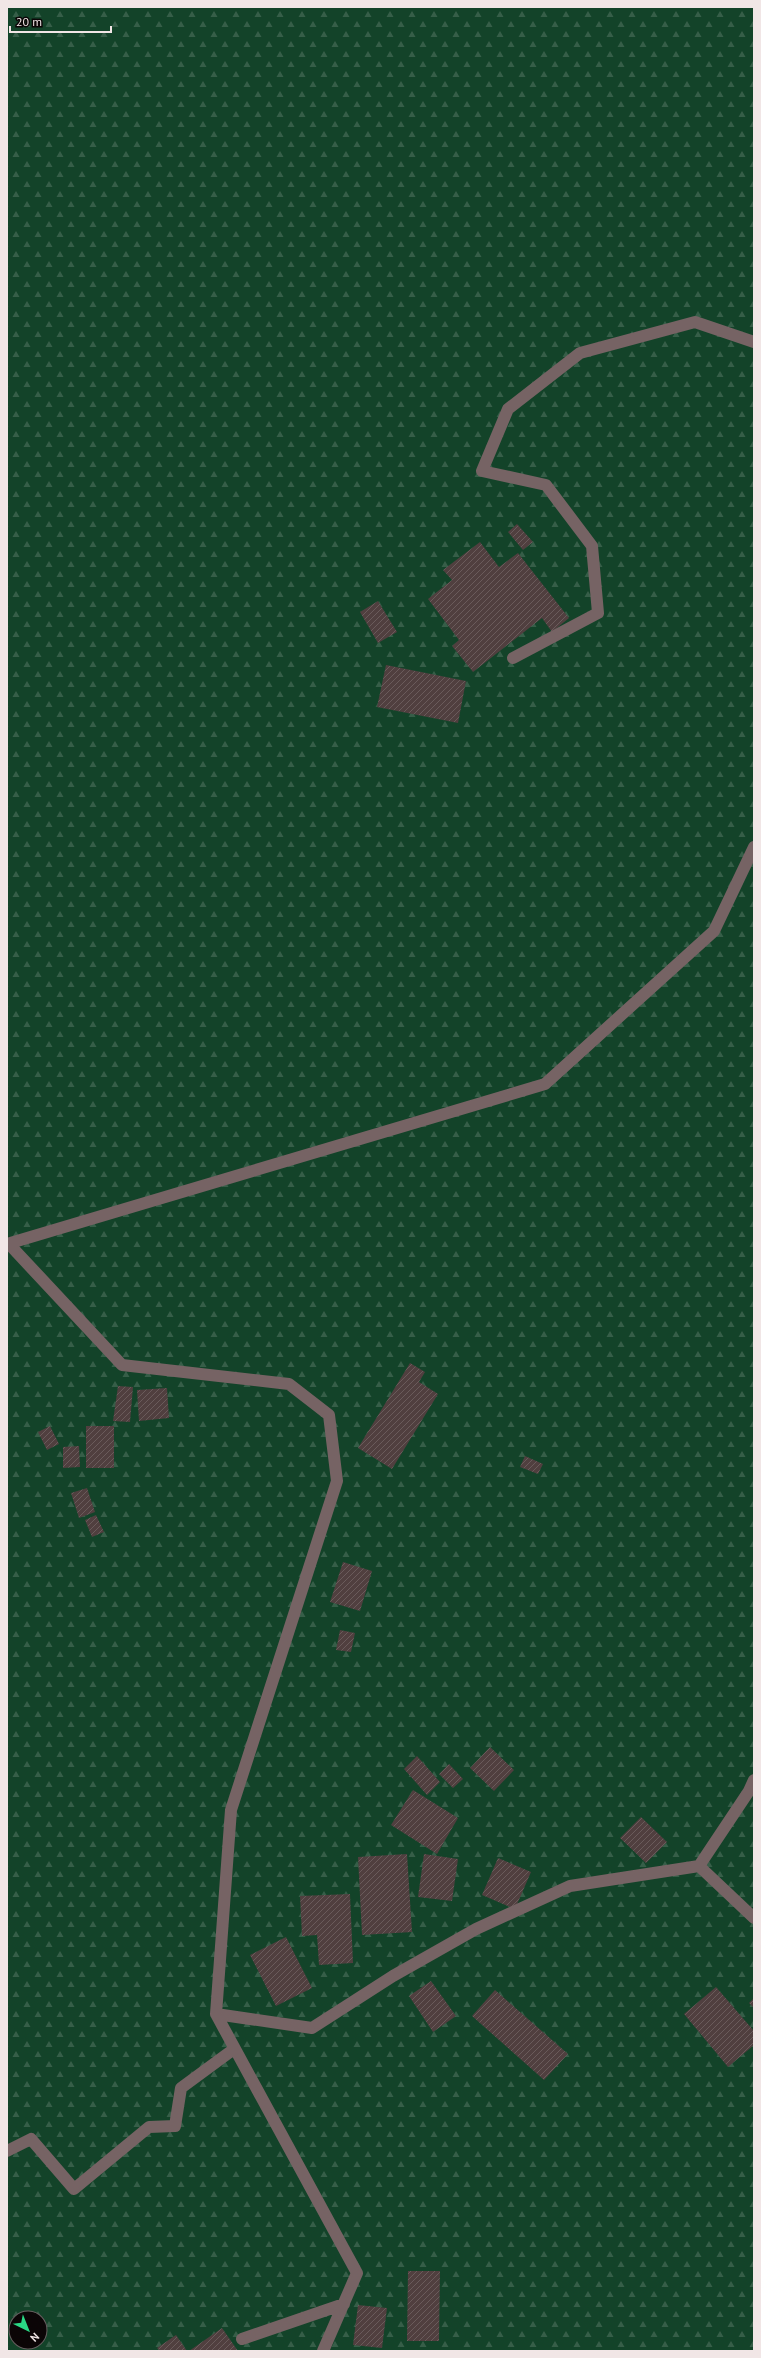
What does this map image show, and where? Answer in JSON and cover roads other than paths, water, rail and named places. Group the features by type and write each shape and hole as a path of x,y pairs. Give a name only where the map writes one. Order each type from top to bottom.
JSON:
{"street":[{"path":"513,658 598,613 592,546 546,485 482,471 508,409 580,353 695,322 754,342"},
{"path":"323,2351 357,2273 216,2014 231,1810 337,1480 329,1415 289,1384 122,1365 8,1244 545,1084 714,931 754,848"},
{"path":"216,2014 312,2028 392,1976 476,1929 570,1886 699,1866 749,1791 754,1780"},
{"path":"699,1866 754,1918"},
{"path":"7,2151 31,2139 74,2189 149,2128 175,2126 181,2088 234,2049"},
{"path":"242,2340 344,2304"}]}
